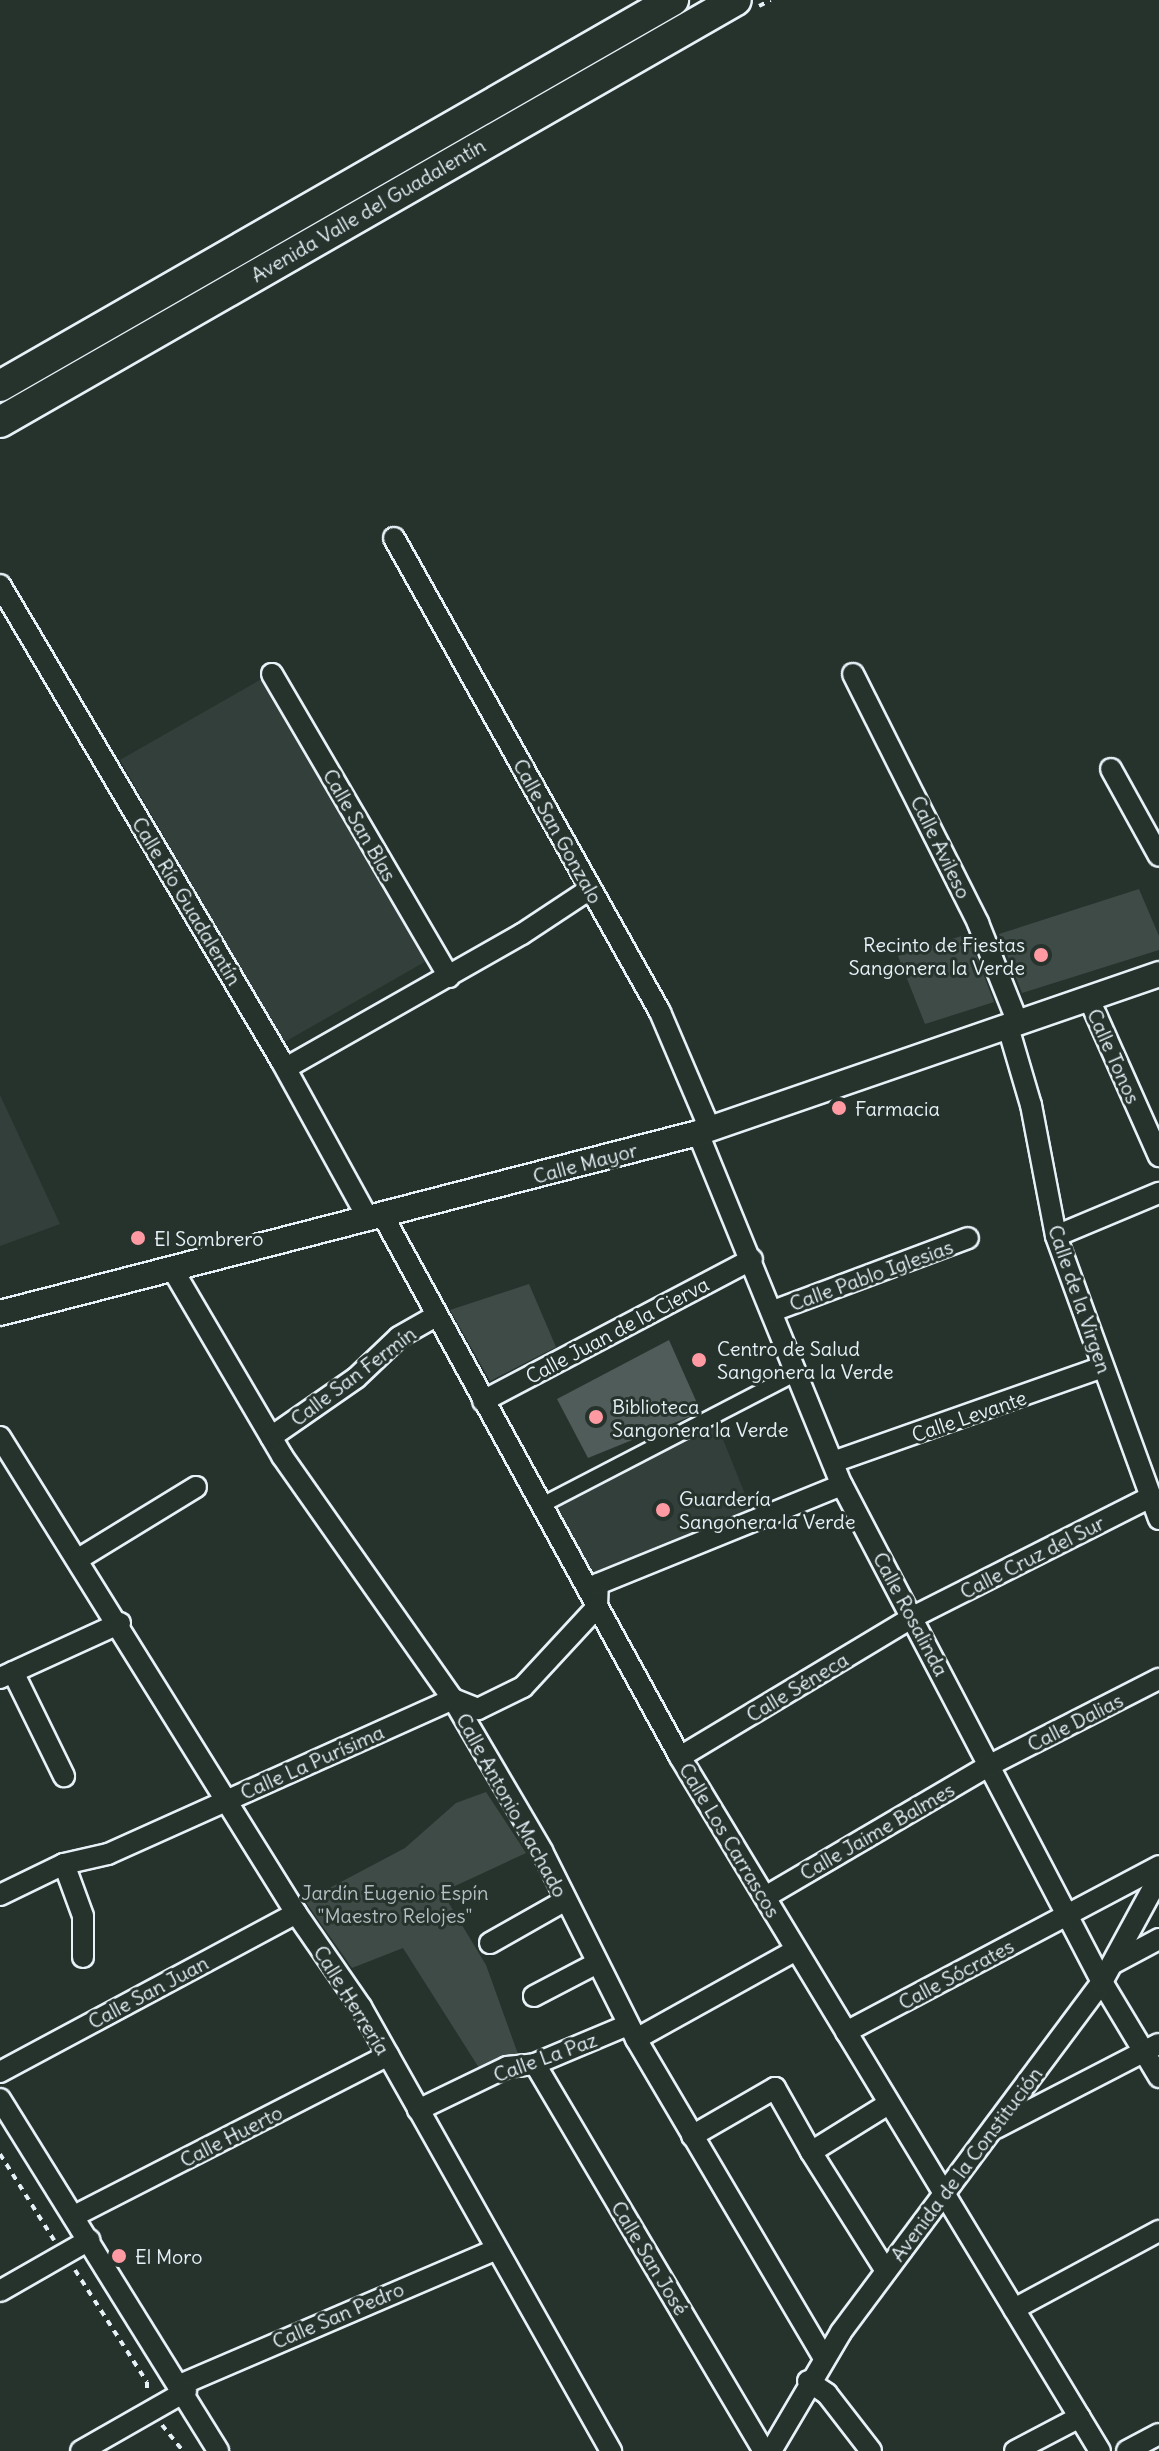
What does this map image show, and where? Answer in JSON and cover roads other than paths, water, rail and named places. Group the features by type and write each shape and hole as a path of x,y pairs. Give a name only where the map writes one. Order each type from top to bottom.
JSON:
{"main road":[{"name":"Avenida Valle del Guadalentín","path":"0,386 673,0"},
{"name":"Avenida Valle del Guadalentín","path":"0,422 736,0"}],"street":[{"name":"Calle San Gonzalo","path":"394,538 660,1012 704,1131"},
{"name":"Calle Río Guadalentín","path":"0,585 376,1218"},
{"name":"Calle San Blas","path":"272,674 449,977"},
{"name":"Calle Avileso","path":"853,674 978,923 1013,1025"},
{"path":"1111,769 1159,856"},
{"path":"286,1068 449,977 590,889"},
{"name":"Calle Mayor","path":"0,1313 704,1131 1159,974"},
{"name":"Calle Tonos","path":"1089,999 1159,1156"},
{"name":"Calle de la Virgen","path":"1013,1025 1056,1236 1159,1519"},
{"name":"Calle Rosalinda","path":"704,1131 842,1485 1102,1982 1152,2048 1159,2077"},
{"path":"1056,1236 1159,1193"},
{"name":"Calle Los Carrascos","path":"376,1218 436,1316 680,1757 1100,2451"},
{"name":"Calle Pablo Iglesias","path":"773,1311 968,1238"},
{"name":"Calle Juan de la Cierva","path":"483,1401 752,1259"},
{"name":"Calle Antonio Machado","path":"173,1270 271,1437 453,1699 566,1900 632,2032 823,2357"},
{"name":"Calle San Fermín","path":"271,1437 356,1378 399,1337 436,1316"},
{"name":"Calle Levante","path":"833,1462 1103,1367"},
{"path":"540,1506 797,1373"},
{"name":"Calle Herrería","path":"0,1437 80,1558 296,1913 388,2055 495,2250 611,2451"},
{"path":"0,1479 19,1468"},
{"path":"453,1699 478,1709 523,1687 597,1607 598,1584 842,1485"},
{"path":"80,1558 196,1487"},
{"name":"Calle Cruz del Sur","path":"913,1617 1151,1497"},
{"name":"Calle Séneca","path":"680,1757 913,1617"},
{"path":"64,1776 6,1675 120,1623"},
{"name":"Calle Dalias","path":"990,1765 1159,1679"},
{"name":"Calle La Purísima","path":"0,1895 64,1864 108,1854 453,1699"},
{"name":"Calle Jaime Balmes","path":"765,1897 990,1765"},
{"path":"64,1864 83,1916 83,1957"},
{"name":"Calle Sócrates","path":"846,2032 1159,1866"},
{"name":"Avenida de la Constitución","path":"771,2451 823,2357 1102,1982 1159,1877"},
{"path":"490,1943 566,1900"},
{"name":"Calle San Juan","path":"0,2072 296,1913"},
{"path":"1114,1963 1159,1939"},
{"name":"Calle La Paz","path":"418,2110 507,2067 535,2064 632,2032 796,1950"},
{"path":"534,1996 597,1963"},
{"path":"992,2130 1152,2048"},
{"name":"Calle Huerto","path":"74,2216 388,2055"},
{"name":"Calle San José","path":"535,2064 764,2451"},
{"path":"692,2136 775,2088 811,2152 886,2271"},
{"path":"0,2099 184,2388 218,2451"},
{"path":"811,2152 888,2104"},
{"path":"1014,2309 1159,2231"},
{"path":"0,2291 89,2240"},
{"name":"Calle San Pedro","path":"81,2451 155,2409 184,2388 495,2250"},
{"path":"808,2381 827,2394 871,2451"},
{"path":"1015,2451 1080,2417"},
{"path":"1127,2451 1159,2434"}],"place":[{"name":"Recinto de Fiestas Sangonera la Verde","path":"1041,955"},
{"name":"Farmacia","path":"839,1108"},
{"name":"El Sombrero","path":"138,1238"},
{"name":"Centro de Salud Sangonera la Verde","path":"699,1360"},
{"name":"Biblioteca Sangonera la Verde","path":"596,1417"},
{"name":"Guardería Sangonera la Verde","path":"663,1510"},
{"name":"El Moro","path":"119,2256"}],"park label":[{"name":"Jardín Eugenio Espín \"Maestro Relojes\"","path":"395,1904"}]}
